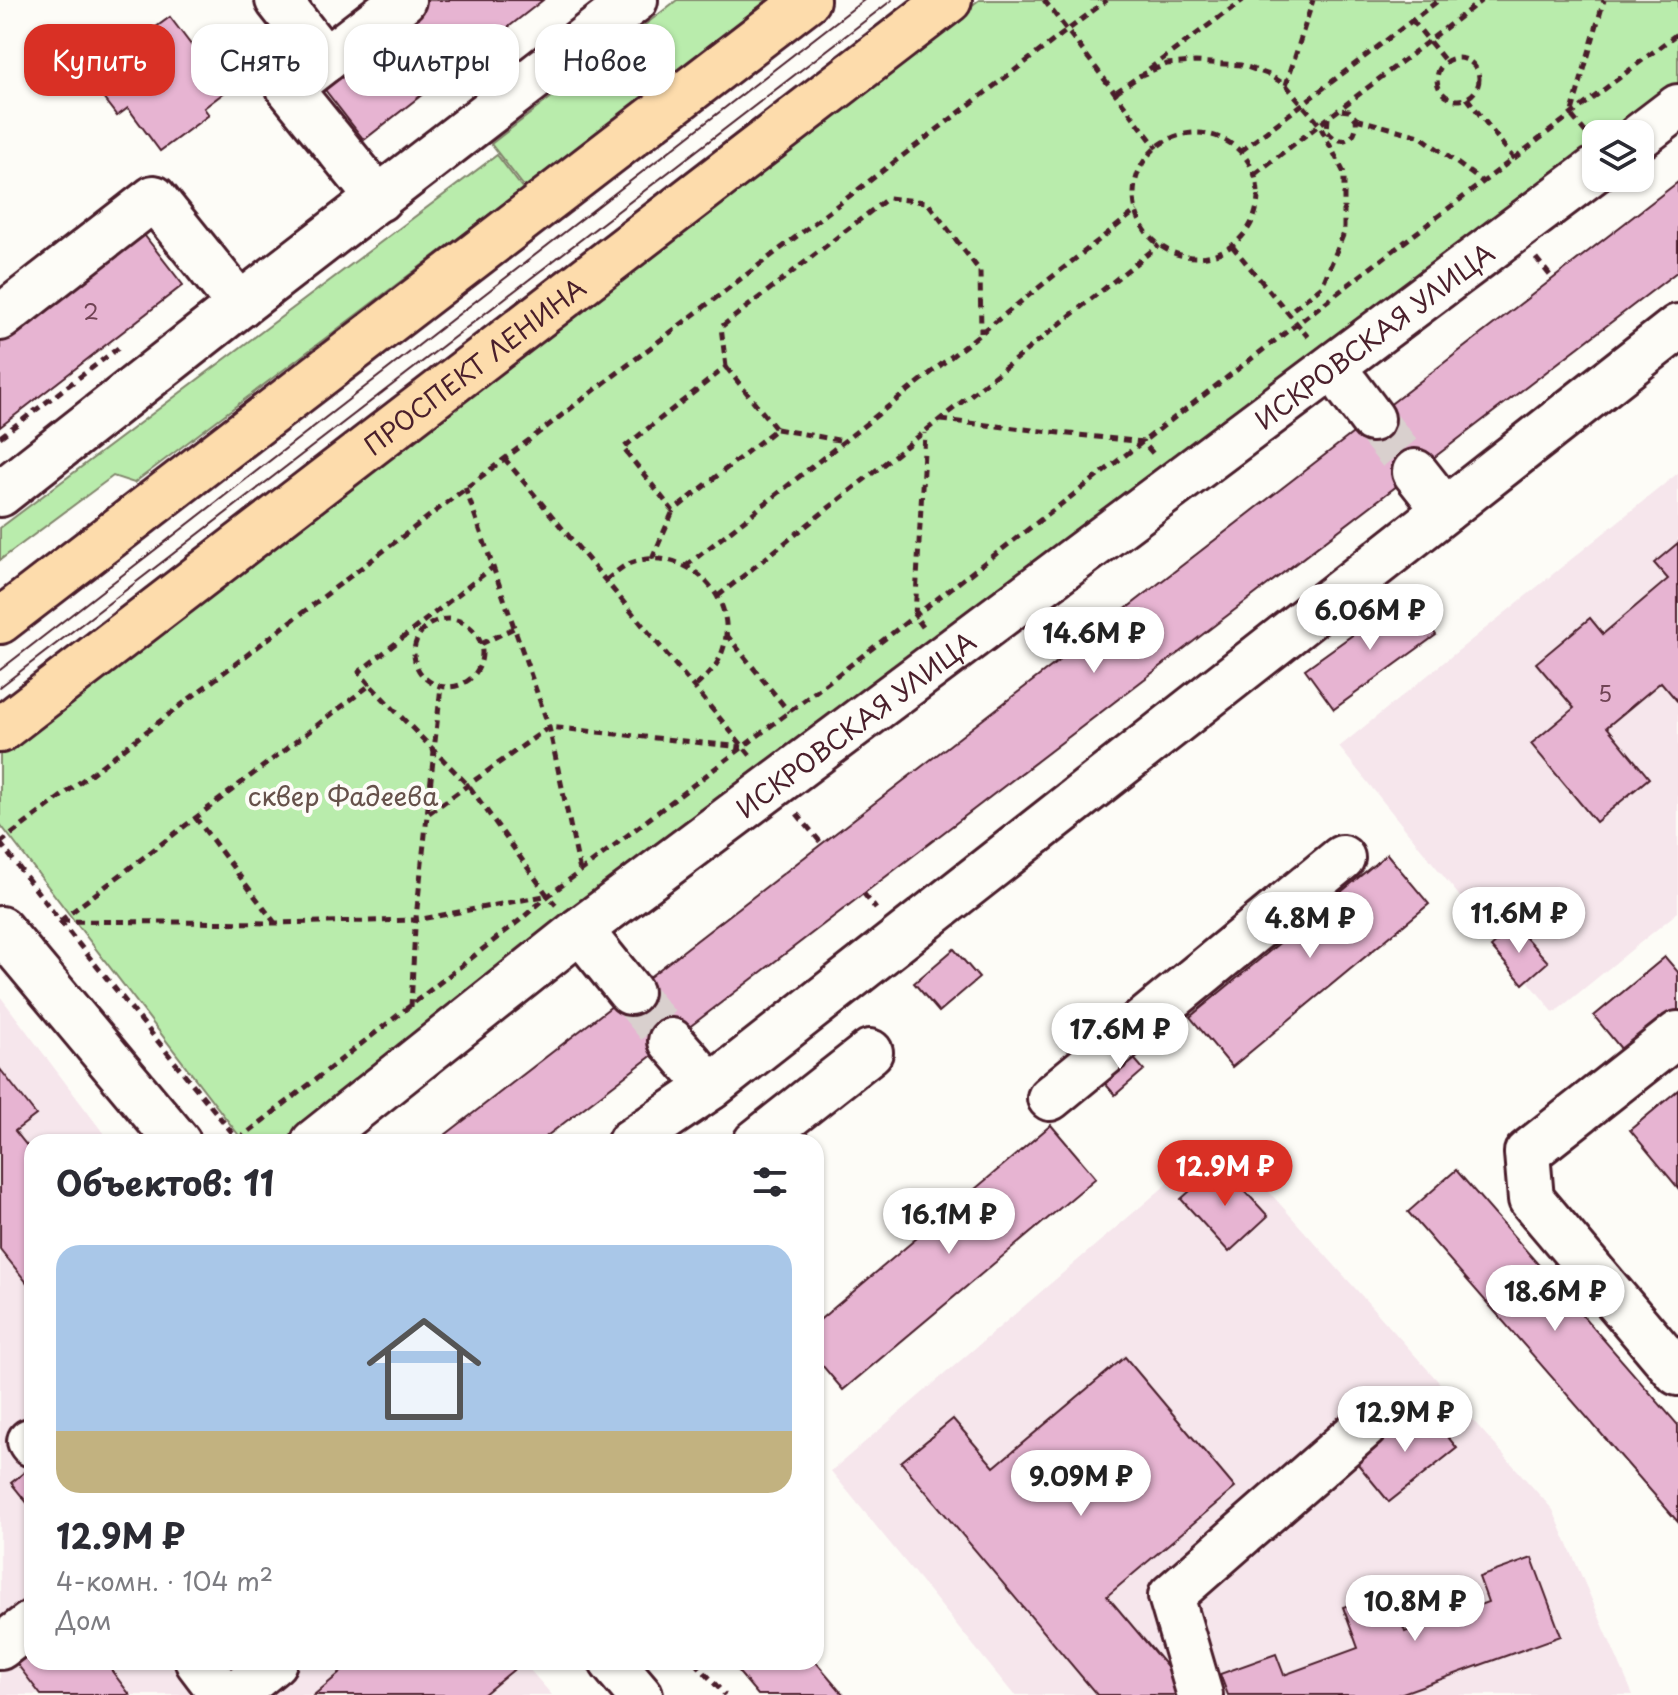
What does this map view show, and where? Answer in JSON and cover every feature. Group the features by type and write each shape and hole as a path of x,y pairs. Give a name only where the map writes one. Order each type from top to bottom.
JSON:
{"main road":[{"path":"0,621 807,0"},
{"name":"ПРОСПЕКТ ЛЕНИНА","path":"0,730 949,0"}],"street":[{"path":"278,0 297,24"},
{"path":"328,58 403,0"},
{"path":"0,494 635,0"},
{"path":"295,96 379,199"},
{"path":"1654,125 1678,107"},
{"name":"ИСКРОВСКАЯ УЛИЦА","path":"324,1134 580,930 1582,160"},
{"path":"0,318 154,198 240,305"},
{"path":"642,1134 711,1087 1678,327"},
{"path":"1415,472 1445,510"},
{"path":"1050,1098 1342,858"},
{"path":"0,929 171,1134"},
{"path":"580,930 630,992"},
{"path":"1678,1034 1527,1153 1531,1199 1678,1373"},
{"path":"671,1041 711,1087"},
{"path":"766,1134 870,1052"},
{"path":"1200,1695 1171,1596 1365,1426"},
{"path":"0,1647 24,1629"},
{"path":"204,1670 223,1695"},
{"path":"234,1695 264,1670"},
{"path":"619,1670 640,1695"}],"path":[{"path":"1044,0 1157,148"},
{"path":"232,1134 0,842 1107,0"},
{"path":"1116,92 1243,0"},
{"path":"1286,85 1313,0"},
{"path":"1241,151 1439,0"},
{"path":"1255,174 1482,0"},
{"path":"1582,134 1571,115 1604,0"},
{"path":"1412,20 1446,62"},
{"path":"247,1134 580,871 1678,33"},
{"path":"1460,58 1467,60 1477,70 1479,83 1472,95 1460,100 1442,94 1437,81 1438,73 1446,62 1460,58"},
{"path":"1139,76 1167,64 1219,62 1241,65 1286,85 1319,124 1344,173 1344,233 1322,286 1288,313 1232,246"},
{"path":"1467,98 1514,159"},
{"path":"1339,110 1349,111 1356,119 1420,136 1483,182"},
{"path":"1328,117 1326,126 1330,135 1343,141 1355,133 1356,119"},
{"path":"1206,133 1227,140 1241,151 1255,174 1259,189 1258,209 1250,227 1232,246 1221,253 1202,258 1183,256 1165,249 1149,237 1138,218 1134,196 1137,175 1148,156 1157,148 1184,134 1206,133"},
{"path":"844,441 776,429 726,367 721,327 888,198 927,202 980,271 981,333"},
{"path":"686,566 1137,210"},
{"path":"718,596 1159,245"},
{"path":"673,511 623,448 726,367"},
{"path":"940,420 1143,442"},
{"path":"652,559 673,511 776,429"},
{"path":"915,616 925,432"},
{"path":"504,458 743,747"},
{"path":"465,487 549,727 580,871"},
{"path":"606,580 626,565 652,559 674,560 696,571 713,588 724,609 726,634 722,655 710,673 694,688"},
{"path":"493,567 425,624 359,672 469,786 548,896"},
{"path":"443,618 455,619 475,631 481,644 481,662 469,680 449,687 428,681 420,674 413,651 425,624 443,618"},
{"path":"481,644 514,628"},
{"path":"726,634 789,712"},
{"path":"60,921 370,685"},
{"path":"439,1043 410,1006 441,686"},
{"path":"428,814 549,727 743,747"},
{"path":"195,817 275,923"},
{"path":"60,921 275,923 416,920 548,896"},
{"path":"702,1670 725,1695"}],"shaded area":[{"path":"1678,473 1678,912 1554,1013 1339,747"},
{"path":"0,996 104,1134 24,1134 24,1670 530,1670 552,1695 0,1695"},
{"path":"1221,1138 1553,1510 1633,1695 1014,1695 831,1471"}],"green space":[{"path":"677,0 768,0 675,73 675,24 646,24"},
{"name":"сквер Фадеева","path":"979,0 1678,0 1678,84 1630,120 1582,120 1582,157 303,1134 238,1134 0,824 0,748"},
{"path":"553,96 645,96 526,189 491,144"},
{"path":"497,155 523,189 134,483 113,476 0,560 0,528"}],"building":[{"path":"425,0 543,0 512,24 394,24"},
{"path":"170,17 191,45 191,96 220,96 204,108 209,115 160,151 128,108 117,116 102,96 175,96 175,24 160,24"},
{"path":"344,63 344,96 420,96 364,140 328,94 328,75"},
{"path":"1678,182 1678,271 549,1134 446,1134"},
{"path":"138,227 183,285 0,427 0,334"},
{"path":"1678,543 1678,702 1661,682 1607,727 1649,778 1596,822 1531,744 1574,708 1536,663 1590,618 1603,634 1668,579 1654,563"},
{"path":"1407,596 1436,635 1334,709 1305,669"},
{"path":"1387,854 1429,904 1232,1067 1190,1017"},
{"path":"1515,926 1548,962 1523,984 1491,947"},
{"path":"954,949 979,978 939,1012 914,983"},
{"path":"1665,957 1678,972 1678,1013 1627,1056 1594,1016"},
{"path":"1124,1047 1144,1070 1115,1095 1095,1072"},
{"path":"0,1069 36,1115 15,1131 24,1142 24,1279 0,1249"},
{"path":"1678,1090 1678,1188 1630,1130"},
{"path":"1051,1125 1096,1178 843,1390 824,1367 824,1316"},
{"path":"1220,1164 1268,1216 1229,1252 1181,1199"},
{"path":"1456,1170 1678,1425 1678,1522 1408,1212"},
{"path":"1125,1357 1235,1488 1107,1596 1189,1693 1187,1695 1097,1695 901,1462 953,1419 994,1467"},
{"path":"1418,1400 1457,1448 1389,1502 1348,1452 1374,1446 1409,1421"},
{"path":"24,1472 24,1499 11,1483"},
{"path":"1532,1558 1561,1636 1397,1695 1228,1695 1220,1674 1276,1654 1284,1675 1358,1648 1343,1607 1390,1590 1405,1632 1488,1602 1479,1577"},
{"path":"24,1658 24,1670 111,1670 130,1695 41,1695 17,1664"},
{"path":"344,1670 513,1670 483,1695 314,1695"},
{"path":"737,1670 823,1670 844,1695 758,1695"}],"tunnel":[{"path":"1372,419 1415,472"},
{"path":"630,992 671,1041"}],"tram line":[{"path":"0,670 864,0"},
{"path":"0,687 892,0"}]}
